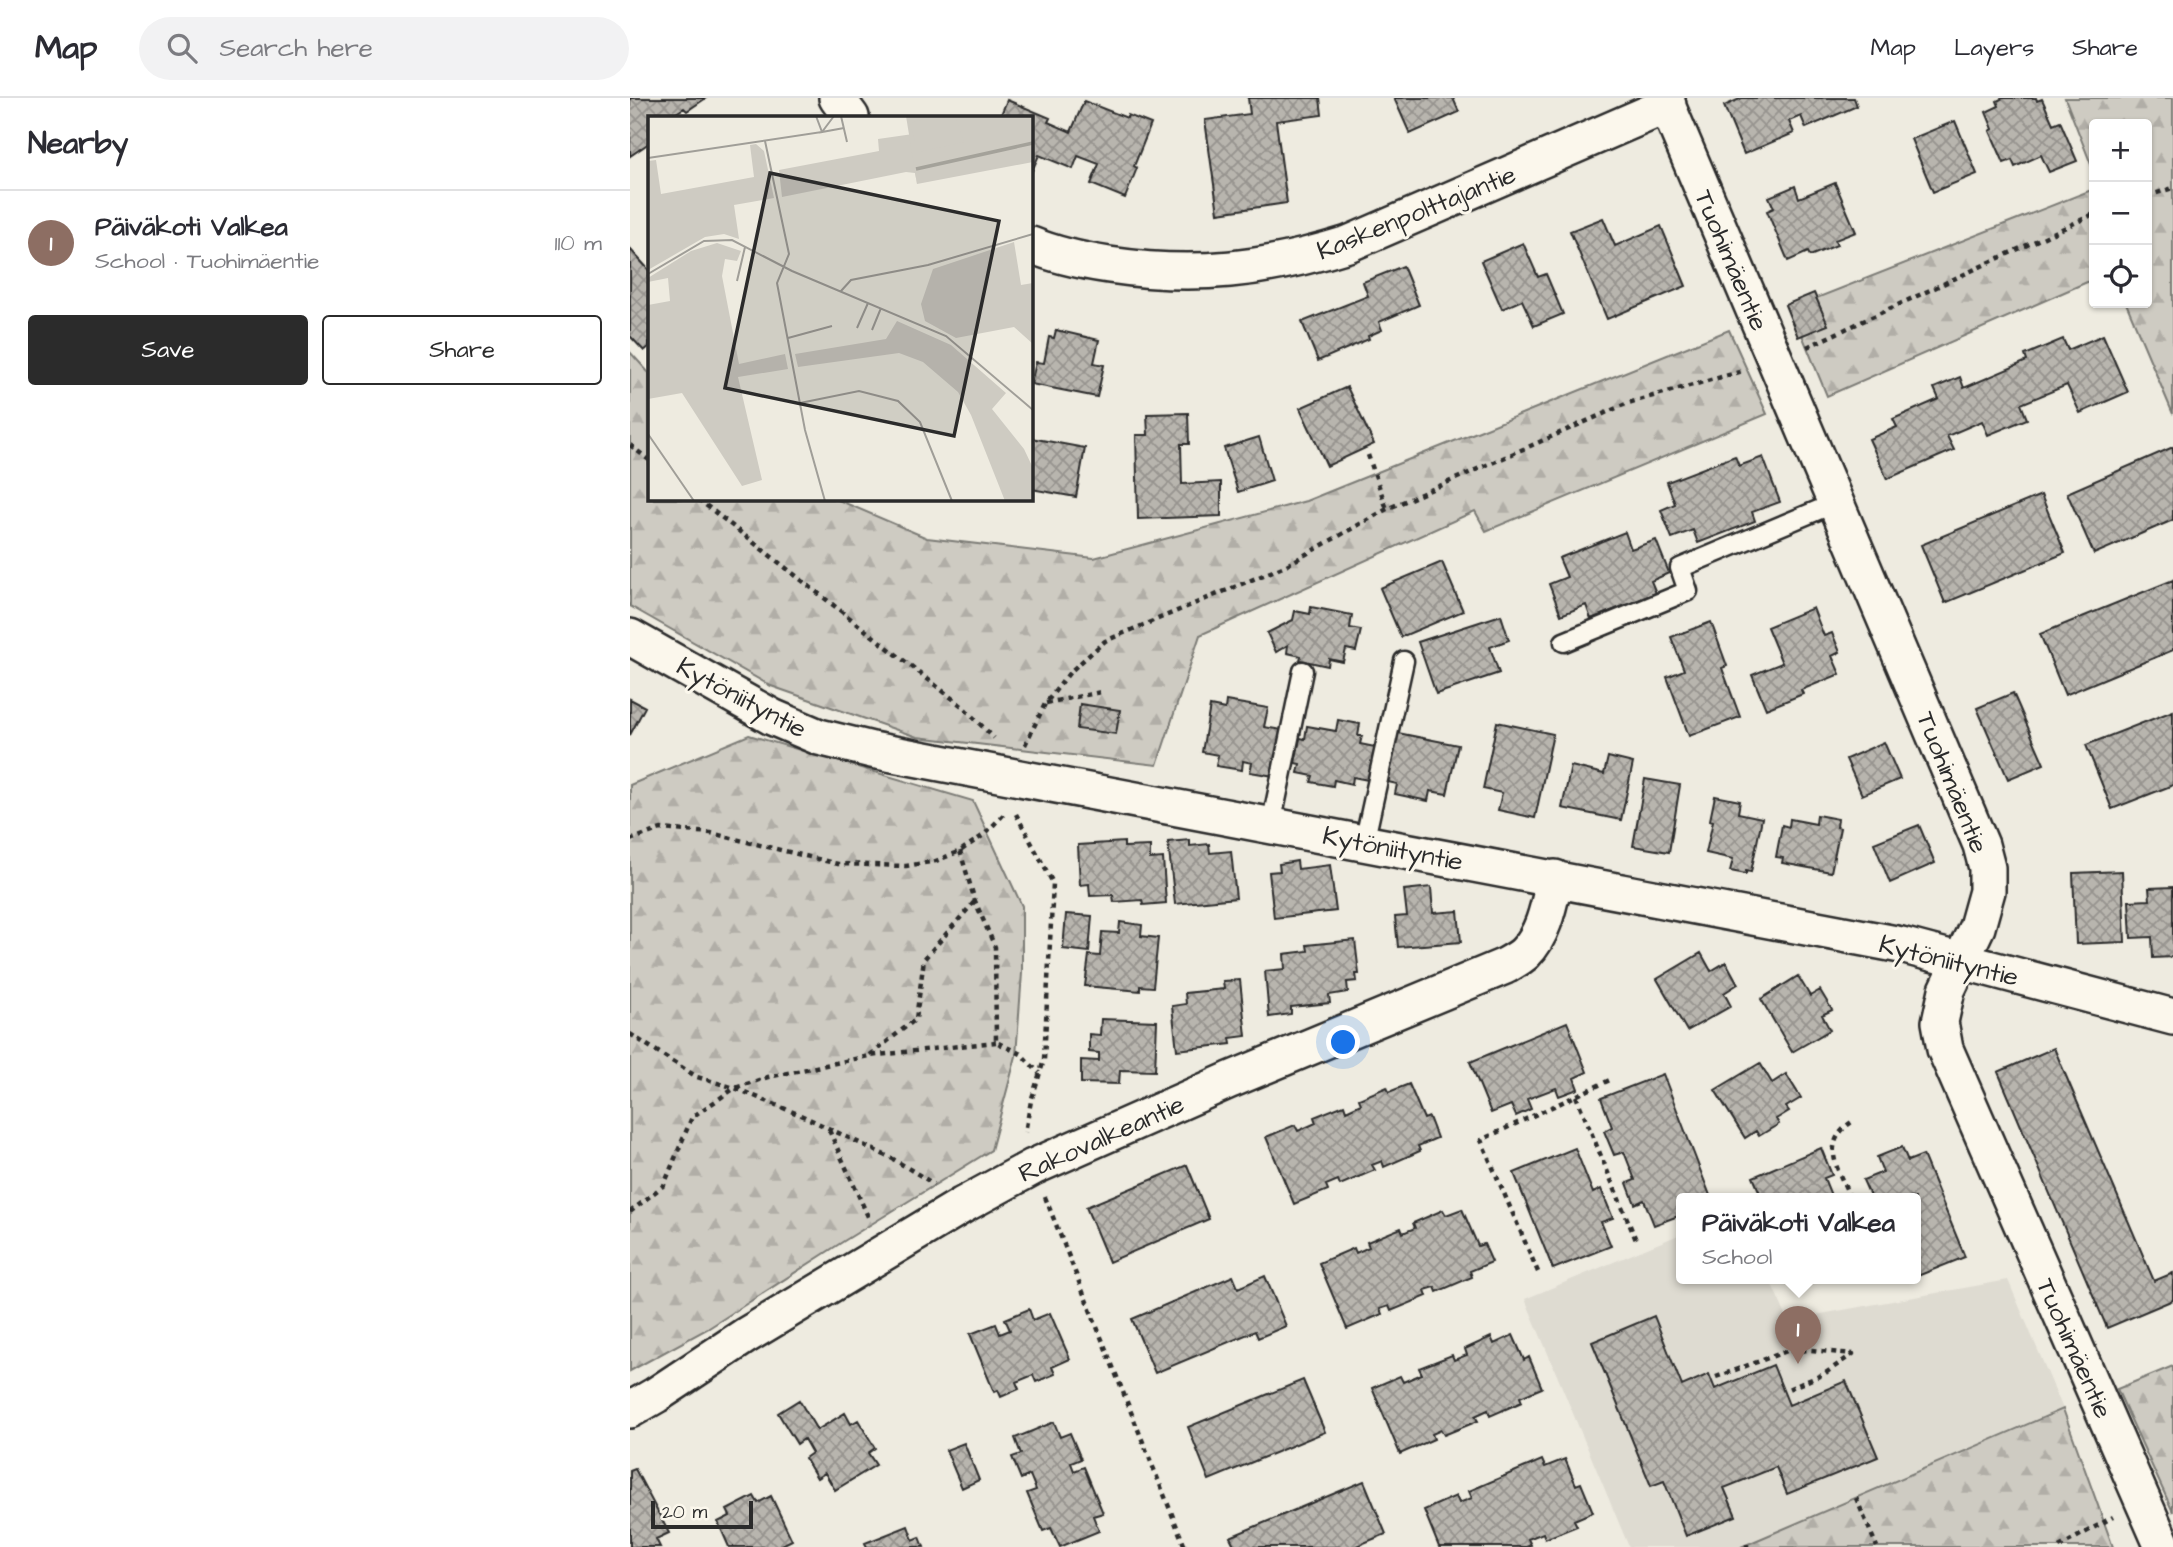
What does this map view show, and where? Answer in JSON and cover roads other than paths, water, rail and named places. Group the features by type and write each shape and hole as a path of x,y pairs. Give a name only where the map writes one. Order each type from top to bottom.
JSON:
{"street":[{"path":"837,98 850,116"},
{"name":"Kaskenpolttajantie","path":"1032,245 1085,261 1142,270 1203,272 1304,258 1348,244 1666,102"},
{"name":"Tuohimäentie","path":"1666,102 1764,365 1835,503 1981,845 1987,868 1987,891 1977,927 1947,990 1940,1022 1945,1049 2163,1547"},
{"name":"Kytöniityntie","path":"630,637 772,717 819,737 1015,792 1271,825 1901,945 2173,1017"},
{"name":"Rakovalkeantie","path":"630,1410 756,1328 952,1211 1038,1181 1230,1080 1505,966 1524,954 1537,936 1548,911 1555,878"}],"lane":[{"path":"1564,642 1688,591 1680,568 1835,503"},
{"path":"1364,843 1404,662"},
{"path":"1271,825 1303,671"}],"place":[{"name":"Päiväkoti Valkea","path":"1798,1364"}]}
